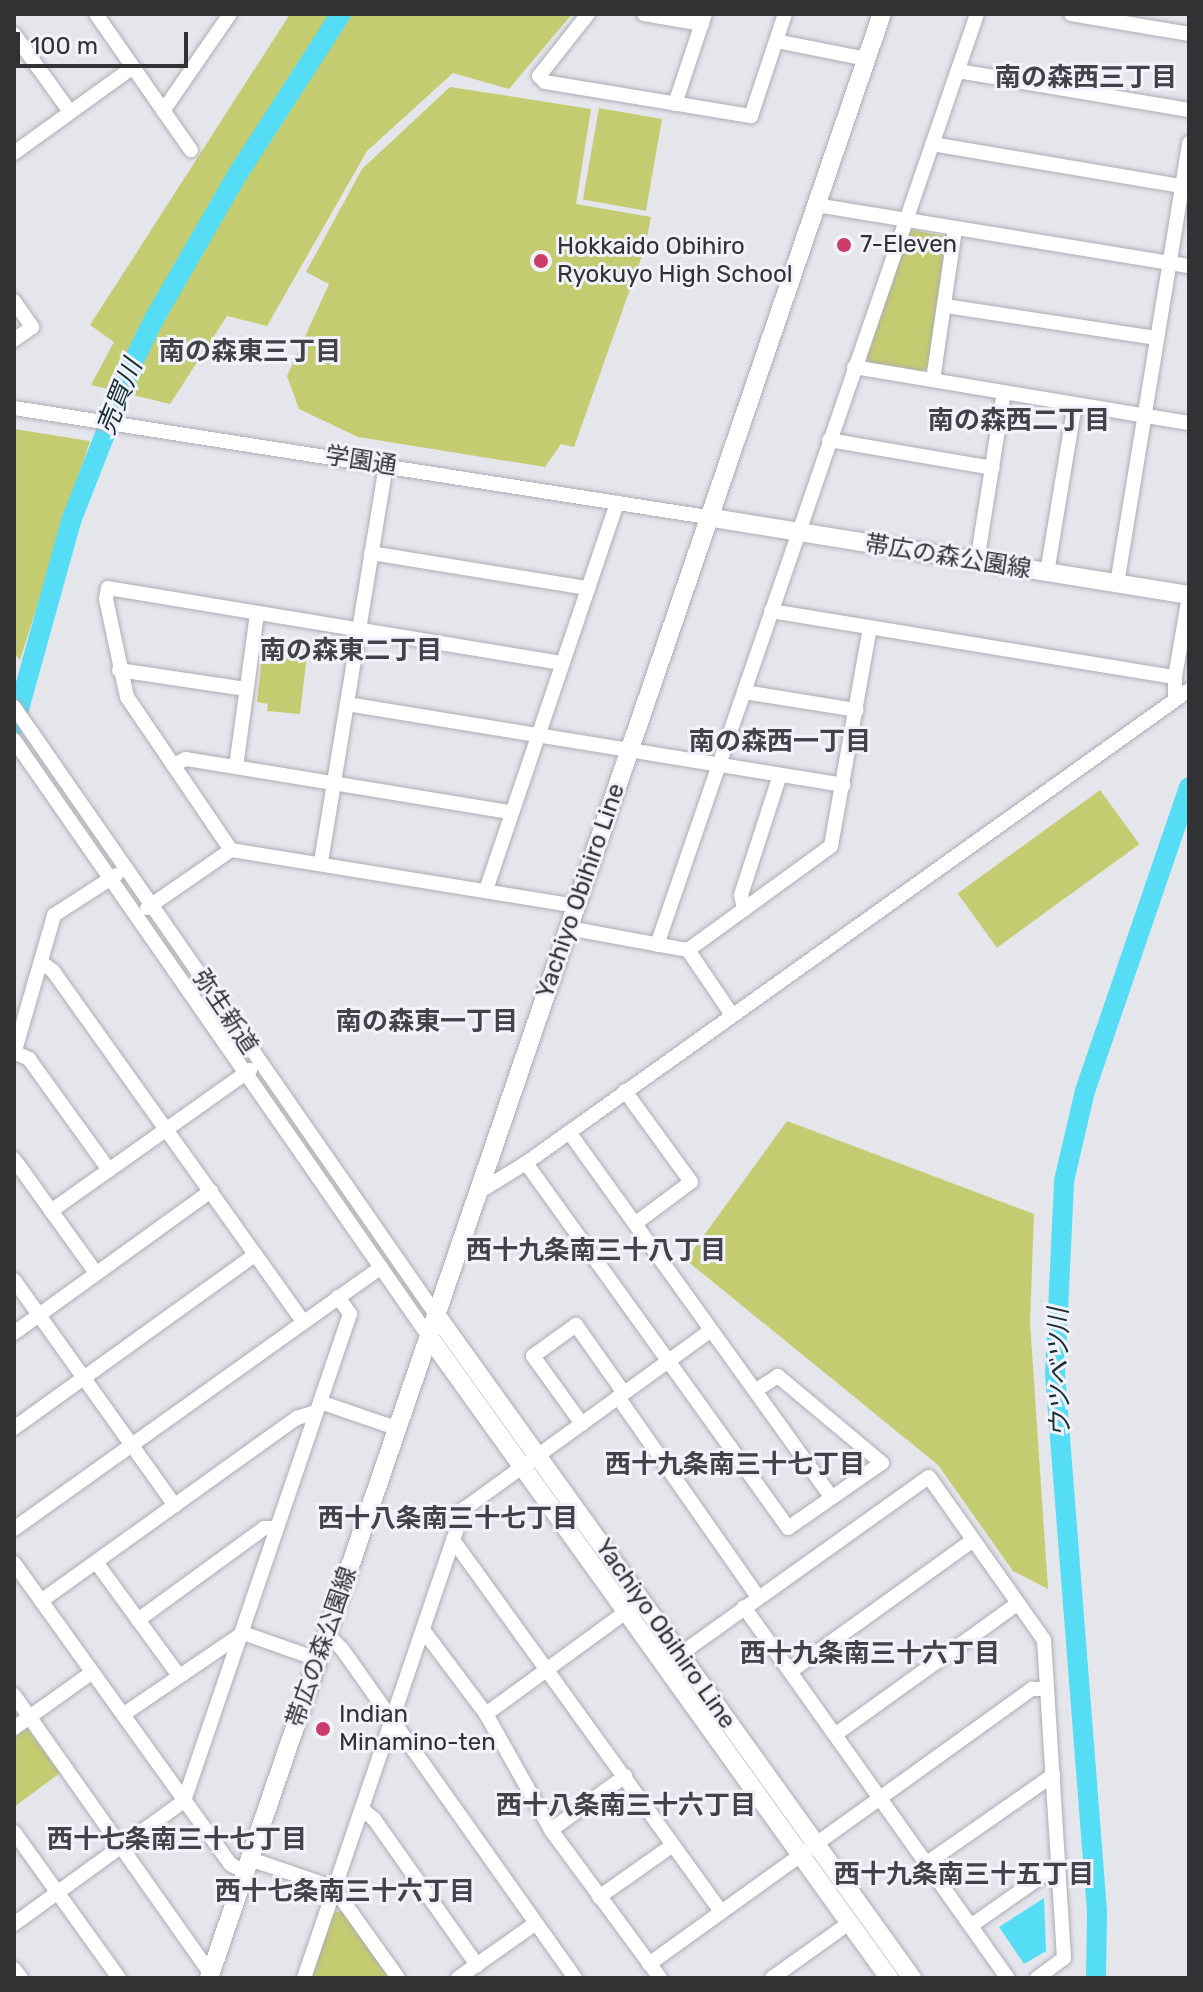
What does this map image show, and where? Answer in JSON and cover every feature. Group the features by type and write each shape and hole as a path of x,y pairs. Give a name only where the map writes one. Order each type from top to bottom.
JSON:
{"main road":[{"name":"Yachiyo Obihiro Line","path":"882,14 707,517 437,1316 539,1456 634,1606 808,1850 912,1978"},
{"name":"帯広の森公園線","path":"707,517 1189,596"},
{"name":"帯広の森公園線","path":"210,1975 437,1316"},
{"name":"Yachiyo Obihiro Line","path":"430,1338 523,1467 634,1606"},
{"name":"Yachiyo Obihiro Line","path":"808,1850 849,1923 889,1978"}],"street":[{"path":"117,14 99,19 191,150"},
{"path":"163,111 230,14"},
{"path":"588,14 539,76 545,82 751,116 785,14"},
{"path":"644,14 703,19 675,104"},
{"path":"657,945 977,14"},
{"path":"1071,14 1189,34"},
{"path":"16,41 70,112"},
{"path":"776,41 867,59"},
{"path":"14,153 132,68"},
{"path":"958,71 1189,110"},
{"path":"1117,584 1189,143"},
{"path":"932,144 1181,186"},
{"path":"816,205 1189,266"},
{"path":"933,380 955,229"},
{"path":"14,301 32,327 14,340"},
{"path":"945,306 1157,338"},
{"path":"854,367 1189,423"},
{"path":"977,562 1004,392"},
{"path":"1047,573 1075,404"},
{"name":"学園通","path":"14,408 75,415 707,517"},
{"path":"829,440 993,468"},
{"path":"321,862 386,465"},
{"path":"486,890 617,503"},
{"path":"371,553 588,588"},
{"path":"231,850 127,697 106,599 108,588 562,663"},
{"path":"1175,699 1175,677 1189,596"},
{"path":"771,611 1175,677"},
{"path":"236,767 257,614"},
{"path":"568,928 688,950 831,846 870,628"},
{"path":"119,670 246,689"},
{"path":"477,1193 526,1163 1189,690"},
{"path":"744,692 857,710"},
{"path":"347,704 843,785"},
{"name":"弥生新道","path":"14,707 437,1316"},
{"name":"弥生新道","path":"14,740 430,1338"},
{"path":"173,765 186,759 511,812"},
{"path":"744,910 741,895 780,775"},
{"path":"135,916 231,850 321,862 576,906"},
{"path":"109,1170 29,1059 14,1053 54,915 127,868"},
{"path":"688,950 732,1015"},
{"path":"41,962 53,971 303,1322"},
{"path":"51,1211 261,1063"},
{"path":"625,1091 691,1182 636,1223"},
{"path":"569,1132 831,1497"},
{"path":"14,1159 96,1273"},
{"path":"526,1163 788,1528 882,1463 778,1376 755,1391"},
{"path":"14,1333 211,1191"},
{"path":"14,1428 255,1255"},
{"path":"14,1529 381,1267"},
{"path":"14,1280 175,1506"},
{"path":"14,1924 184,1801 350,1314 338,1297"},
{"path":"582,1424 533,1356 576,1325 758,1597"},
{"path":"304,1978 464,1509 710,1331"},
{"path":"41,1601 297,1418 318,1407 399,1429"},
{"path":"672,1660 929,1477 1044,1640 1064,1958 1037,1978"},
{"path":"138,1620 264,1528 277,1528"},
{"path":"453,1540 721,1912"},
{"path":"791,1671 973,1540"},
{"path":"96,1562 179,1676"},
{"path":"14,1563 230,1864 334,1891 398,1978"},
{"path":"836,1734 1018,1603"},
{"path":"486,1714 634,1606"},
{"path":"744,1607 1008,1978"},
{"path":"423,1630 486,1714 551,1830 660,1978"},
{"path":"243,1633 317,1659"},
{"path":"124,1714 243,1633"},
{"path":"327,1634 392,1719 575,1978"},
{"path":"14,1728 91,1673"},
{"path":"649,1964 1032,1689 1047,1689"},
{"path":"14,1695 210,1975"},
{"path":"927,1863 1053,1775"},
{"path":"551,1830 625,1776"},
{"path":"362,1809 374,1819 477,1965"},
{"path":"14,1832 119,1978"},
{"path":"599,1897 673,1845"},
{"path":"972,1925 1059,1864"},
{"path":"458,1978 536,1923"},
{"path":"772,1978 849,1923"},
{"path":"14,1969 21,1978"}],"green space":[{"path":"290,14 572,14 509,89 453,73 367,151 267,326 227,316 170,404 91,385 114,342 90,325"},
{"name":"Hokkaido Obihiro Ryokuyo High School","path":"450,87 591,109 576,204 651,217 645,247 574,447 561,444 545,467 358,437 299,409 287,376 329,284 306,272 362,169"},
{"path":"599,108 662,119 646,211 583,200"},
{"path":"913,230 948,237 928,367 921,372 871,365 865,356 907,233"},
{"path":"14,429 90,441 20,660 14,653"},
{"path":"264,641 308,646 300,714 267,711 268,704 257,702"},
{"path":"1100,790 1139,844 997,948 958,893"},
{"path":"787,1121 1034,1214 1030,1322 1048,1589 1013,1571 938,1465 686,1260"},
{"path":"27,1728 60,1773 14,1807 14,1738"},
{"path":"343,1911 390,1978 310,1978 332,1913"}],"water":[{"path":"1044,1898 1046,1951 1024,1964 999,1927"}],"waterway":[{"name":"売買川","path":"14,727 71,521 134,360 154,319 239,172 341,14"},
{"name":"ウツベツ川","path":"1096,1978 1097,1911 1055,1374 1064,1181 1085,1091 1189,787"}],"place":[{"name":"7-Eleven","path":"844,245"},
{"name":"Hokkaido Obihiro Ryokuyo High School","path":"541,261"},
{"name":"Indian Minamino-ten","path":"323,1729"}],"district":[{"name":"南の森西三丁目","path":"1086,78"},
{"name":"南の森東三丁目","path":"250,352"},
{"name":"南の森西二丁目","path":"1019,421"},
{"name":"南の森東二丁目","path":"351,651"},
{"name":"南の森西一丁目","path":"780,742"},
{"name":"南の森東一丁目","path":"427,1022"},
{"name":"西十九条南三十八丁目","path":"596,1251"},
{"name":"西十九条南三十七丁目","path":"735,1465"},
{"name":"西十八条南三十七丁目","path":"448,1519"},
{"name":"西十九条南三十六丁目","path":"870,1654"},
{"name":"西十八条南三十六丁目","path":"626,1806"},
{"name":"西十七条南三十七丁目","path":"177,1840"},
{"name":"西十九条南三十五丁目","path":"964,1875"},
{"name":"西十七条南三十六丁目","path":"345,1892"}]}
